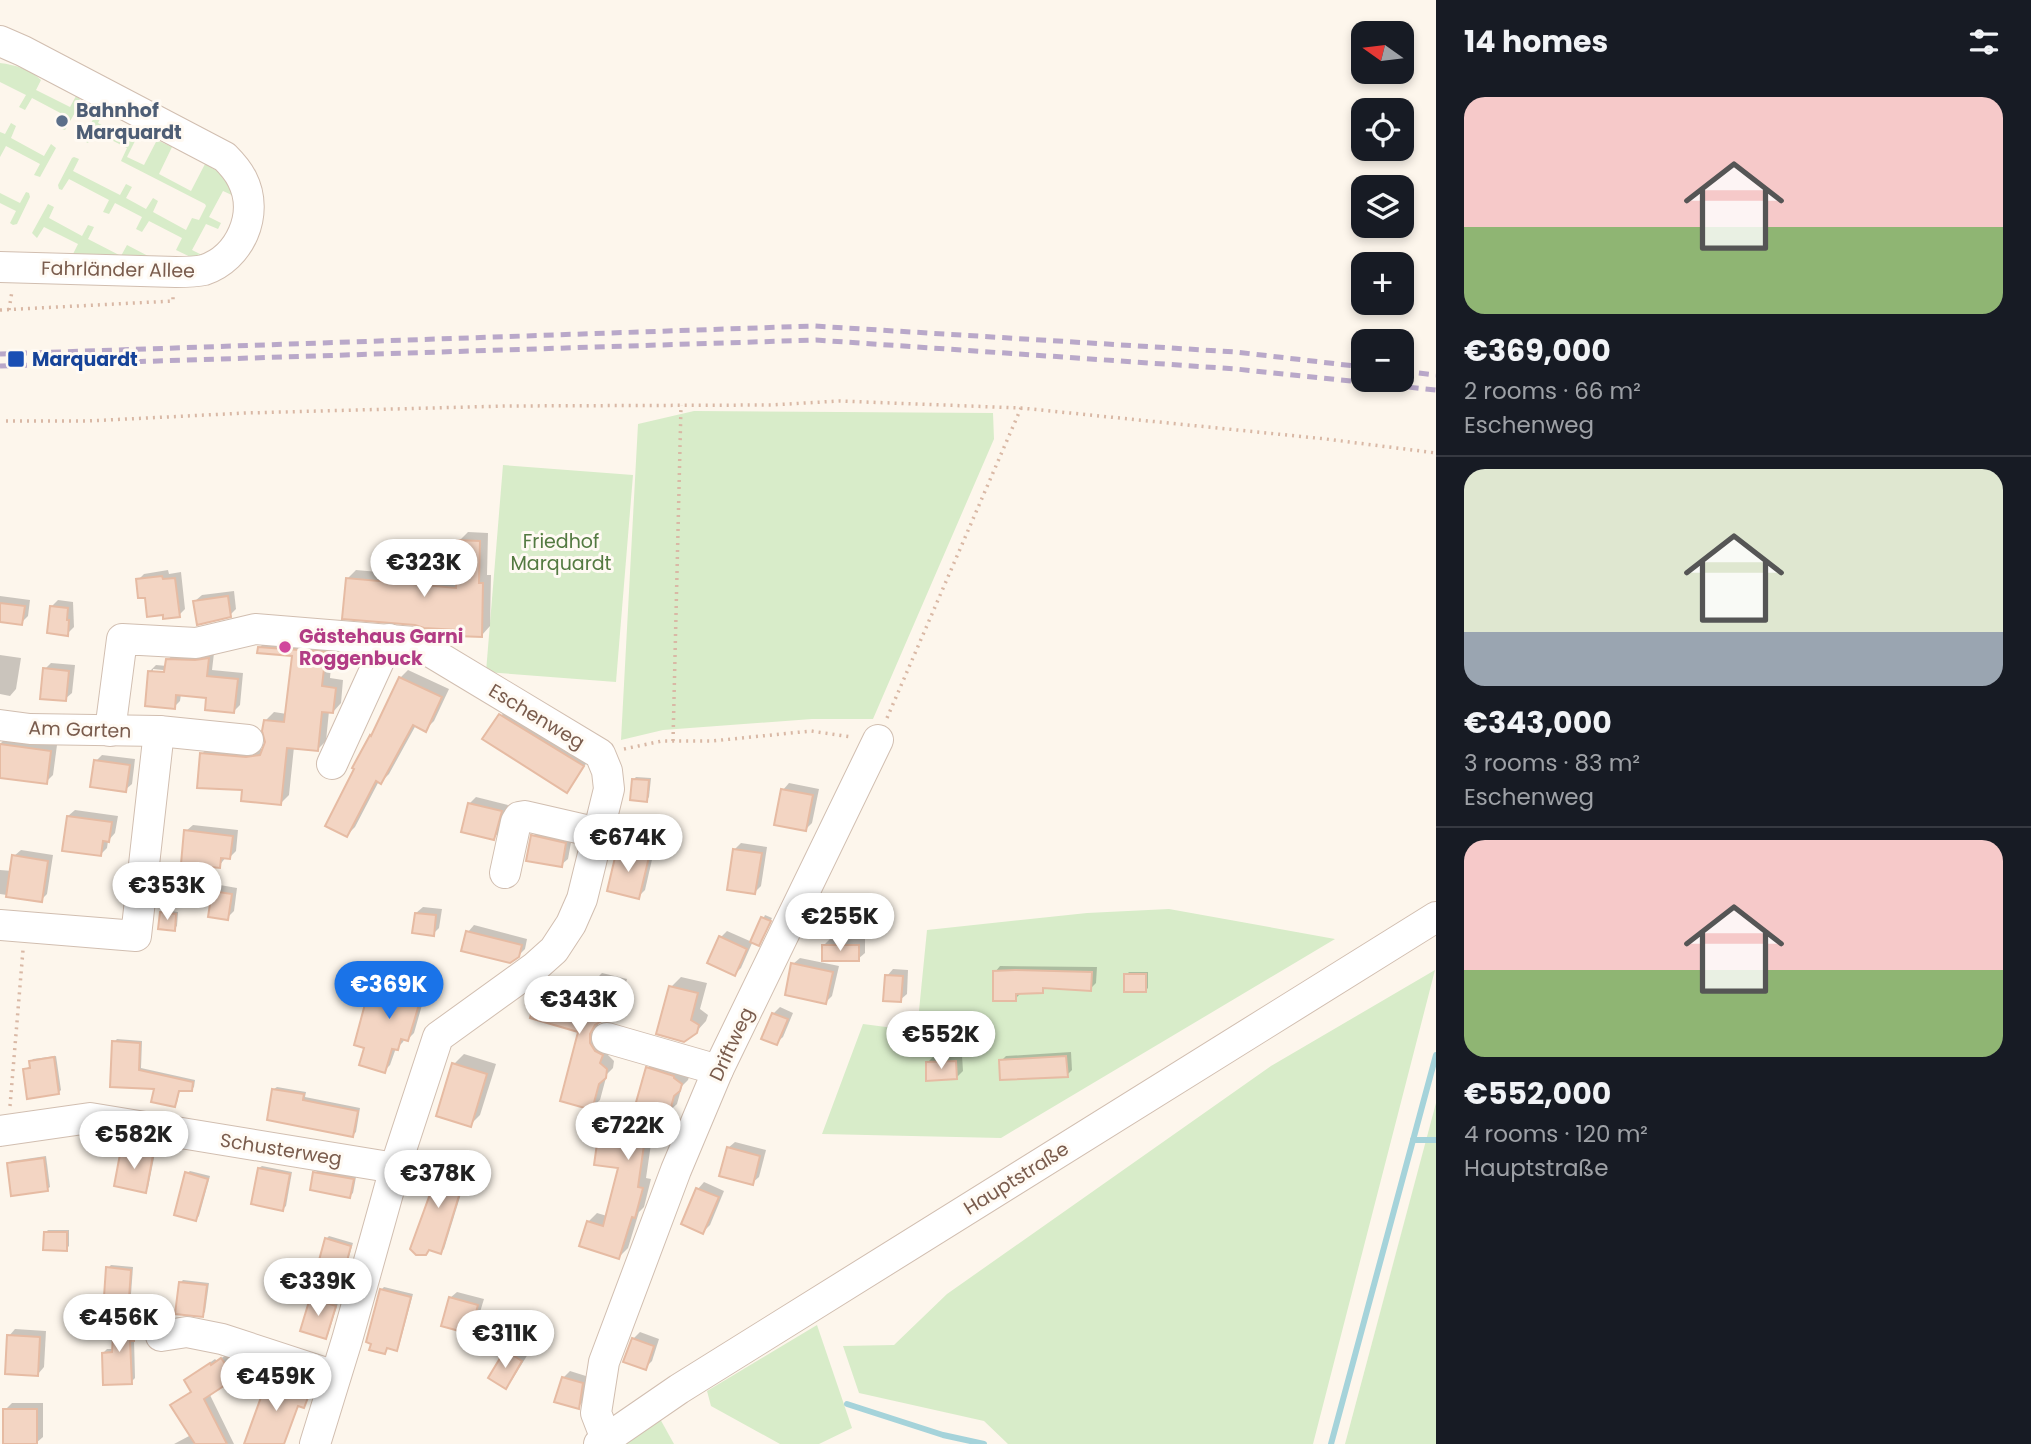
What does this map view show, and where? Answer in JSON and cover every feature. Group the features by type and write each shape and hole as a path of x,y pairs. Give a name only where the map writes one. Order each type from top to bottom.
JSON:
{"street":[{"name":"Fahrländer Allee","path":"6,279 203,270 226,257 235,247 243,236 248,215 243,180 225,157 8,46"},
{"name":"Eschenweg","path":"110,731 122,639 196,643 256,628 414,642 600,754 607,771 609,789 599,832 582,899 571,924 554,950 535,967 438,1037 395,1168 316,1443"},
{"path":"332,764 389,639"},
{"name":"Am Garten","path":"0,725 30,729 159,731 248,740"},
{"name":"Am Garten","path":"13,926 136,936 159,731"},
{"name":"Driftweg","path":"602,1441 596,1413 604,1362 676,1170 718,1070 878,740"},
{"path":"505,873 519,817 599,832"},
{"name":"Hauptstraße","path":"602,1441 679,1389 1436,917"},
{"path":"607,1038 718,1070"},
{"name":"Schusterweg","path":"4,1130 90,1118 395,1168"},
{"path":"161,1336 187,1332 222,1339 335,1376"}],"path":[{"path":"6,279 9,310"},
{"path":"91,306 93,294"},
{"path":"0,310 173,302 173,296"},
{"path":"6,421 87,421 246,413 506,406 771,405 839,401 1021,408 1436,453"},
{"path":"673,741 681,405"},
{"path":"600,754 662,741 712,741 811,731 878,740 1021,408"},
{"path":"4,1130 13,926"}],"green space":[{"path":"0,63 17,66 32,73 41,80 36,90 70,107 76,96 79,98 81,102 65,130 59,128 66,116 32,98 25,110 19,107 26,95 0,82"},
{"path":"99,109 104,111 98,123 131,141 138,129 140,131 127,157 144,165 157,140 172,147 159,174 191,191 205,164 226,176 236,197 223,191 209,217 221,223 218,229 206,224 192,250 204,256 203,263 176,250 182,238 149,221 142,232 136,229 142,217 115,203 109,214 103,212 109,200 69,179 62,190 59,189 58,185 74,157 79,159 73,171 120,195 126,184 132,187 126,198 146,209 153,198 158,201 153,212 186,230 192,218 199,220 206,206 121,161 127,148 94,131 88,143 84,141 83,137"},
{"path":"11,123 16,126 11,138 44,156 51,144 56,148 40,177 34,175 40,164 6,146 0,157 0,132 5,134"},
{"path":"26,192 30,197 17,224 13,225 10,223 16,211 0,203 0,193 20,203"},
{"path":"48,204 54,207 49,218 82,236 88,225 94,227 88,239 121,256 127,245 152,258 72,256 78,244 44,227 37,238 32,233"},
{"path":"694,411 993,413 994,439 873,719 812,719 663,730 621,740 638,424"},
{"name":"Friedhof Marquardt","path":"503,465 633,475 616,682 486,672"},
{"path":"1169,909 1335,939 1001,1138 822,1134 863,1024 917,1031 927,930 1087,913"},
{"path":"1435,970 1313,1444 1008,1444 984,1421 859,1393 843,1346 894,1345 947,1294 1271,1066"},
{"path":"1436,1103 1436,1444 1345,1444"},
{"path":"817,1325 852,1428 819,1444 780,1444 711,1406 707,1391"},
{"path":"659,1417 674,1444 622,1444"}],"building":[{"path":"457,540 480,541 479,583 483,583 482,637 456,636 457,630 342,619 346,578 456,588"},
{"path":"162,576 163,579 175,578 180,617 147,617 145,598 138,598 136,579"},
{"path":"228,596 231,617 197,625 193,601"},
{"path":"0,603 25,606 22,625 0,622"},
{"path":"50,606 68,608 68,636 47,633"},
{"path":"258,647 326,652 322,686 336,688 333,713 322,712 318,751 287,748 281,805 241,801 242,790 197,788 200,753 246,757 260,755 265,742 262,731 264,720 284,722 292,656 257,653"},
{"path":"209,658 207,676 238,679 234,713 205,710 206,698 176,695 175,709 145,706 148,671 164,672 166,659"},
{"path":"43,668 69,671 66,701 40,699"},
{"path":"399,677 442,697 426,732 413,725 381,784 376,781 347,837 325,826"},
{"path":"499,714 584,766 567,793 482,739"},
{"path":"0,744 51,751 47,784 0,778"},
{"path":"94,760 130,765 126,792 90,787"},
{"path":"632,779 649,780 647,802 630,800"},
{"path":"781,789 813,795 806,831 774,825"},
{"path":"468,803 502,811 494,840 461,832"},
{"path":"67,816 112,822 109,842 103,841 101,856 62,851"},
{"path":"184,830 233,836 230,859 221,858 220,868 181,864"},
{"path":"531,835 566,843 562,867 526,861"},
{"path":"617,849 649,857 639,899 607,891"},
{"path":"733,849 762,853 755,894 727,890"},
{"path":"12,855 48,861 42,902 6,897"},
{"path":"212,891 232,894 228,920 208,917"},
{"path":"160,912 176,914 175,931 158,929"},
{"path":"415,913 436,915 434,936 412,933"},
{"path":"761,917 771,921 759,946 750,942"},
{"path":"466,931 522,945 519,957 510,963 461,951"},
{"path":"719,936 747,949 735,976 707,963"},
{"path":"822,945 859,945 859,961 822,961"},
{"path":"791,963 833,972 826,1004 785,995"},
{"path":"993,971 1092,972 1091,991 1043,988 1043,993 1016,994 1016,1001 993,1001"},
{"path":"403,973 428,980 425,999 421,998 408,1041 401,1039 398,1050 392,1049 385,1073 359,1065 364,1048 354,1045 369,989 397,997"},
{"path":"1124,974 1146,974 1146,992 1124,992"},
{"path":"885,975 903,976 901,1002 883,1001"},
{"path":"593,980 620,987 611,1021 602,1021 595,1025 590,1034 590,1043 595,1051 603,1055 600,1063 607,1069 606,1078 599,1084 592,1110 560,1101 578,1032 530,1018 533,1007 526,1005 530,992 536,988 586,1002"},
{"path":"669,986 698,993 691,1020 699,1025 697,1033 684,1042 656,1034"},
{"path":"772,1013 788,1019 777,1045 761,1039"},
{"path":"112,1041 140,1043 139,1070 193,1082 192,1091 179,1091 175,1107 151,1102 154,1089 110,1087"},
{"path":"1066,1056 1068,1077 1000,1080 999,1060"},
{"path":"54,1057 59,1094 27,1099 23,1069 30,1068 29,1061"},
{"path":"956,1061 957,1079 926,1081 926,1062"},
{"path":"452,1063 487,1074 471,1127 436,1116"},
{"path":"646,1067 674,1076 682,1084 680,1091 674,1096 669,1115 664,1114 662,1121 648,1117 638,1187 643,1188 619,1259 579,1246 587,1221 603,1226 618,1168 594,1165 600,1122 629,1127"},
{"path":"272,1089 304,1094 303,1100 358,1111 353,1137 267,1120"},
{"path":"727,1147 760,1156 753,1185 719,1176"},
{"path":"121,1149 153,1155 146,1193 114,1186"},
{"path":"44,1158 48,1191 11,1196 7,1163"},
{"path":"435,1164 466,1173 441,1254 429,1250 426,1255 416,1255 410,1249 430,1194 427,1193"},
{"path":"258,1168 290,1174 283,1211 251,1204"},
{"path":"185,1172 208,1179 196,1221 174,1215"},
{"path":"313,1172 354,1179 350,1198 310,1190"},
{"path":"696,1188 719,1197 703,1234 681,1224"},
{"path":"44,1232 67,1232 67,1251 43,1250"},
{"path":"325,1238 351,1246 344,1272 318,1264"},
{"path":"106,1267 131,1270 129,1299 104,1297"},
{"path":"179,1282 207,1285 203,1317 175,1314"},
{"path":"380,1289 411,1297 397,1351 387,1348 385,1354 369,1350 371,1344 366,1342"},
{"path":"449,1297 478,1305 470,1334 441,1326"},
{"path":"310,1298 336,1306 326,1339 300,1331"},
{"path":"114,1318 135,1319 134,1341 130,1341 132,1384 103,1385 102,1353 112,1352"},
{"path":"7,1335 40,1337 38,1376 5,1374"},
{"path":"632,1338 654,1346 646,1370 623,1362"},
{"path":"505,1350 522,1361 506,1389 488,1378"},
{"path":"221,1358 226,1365 230,1362 239,1376 204,1399 227,1444 195,1444 170,1405 191,1392 184,1380"},
{"path":"562,1377 583,1383 579,1409 554,1402"},
{"path":"268,1378 275,1378 310,1392 304,1408 298,1406 284,1444 244,1444"},
{"path":"3,1409 37,1409 37,1444 3,1444"}],"waterway":[{"path":"1331,1444 1436,1055"},
{"path":"1413,1140 1436,1140"},
{"path":"847,1404 943,1435 984,1444"}],"railway":[{"path":"0,354 814,326 1236,352 1351,366"},
{"path":"0,366 816,340 1236,369 1436,390"},
{"path":"1414,372 1436,375"}],"place":[{"name":"Bahnhof Marquardt","path":"62,121"},
{"name":"Marquardt","path":"16,359"},
{"name":"Gästehaus Garni Roggenbuck","path":"285,647"}]}
